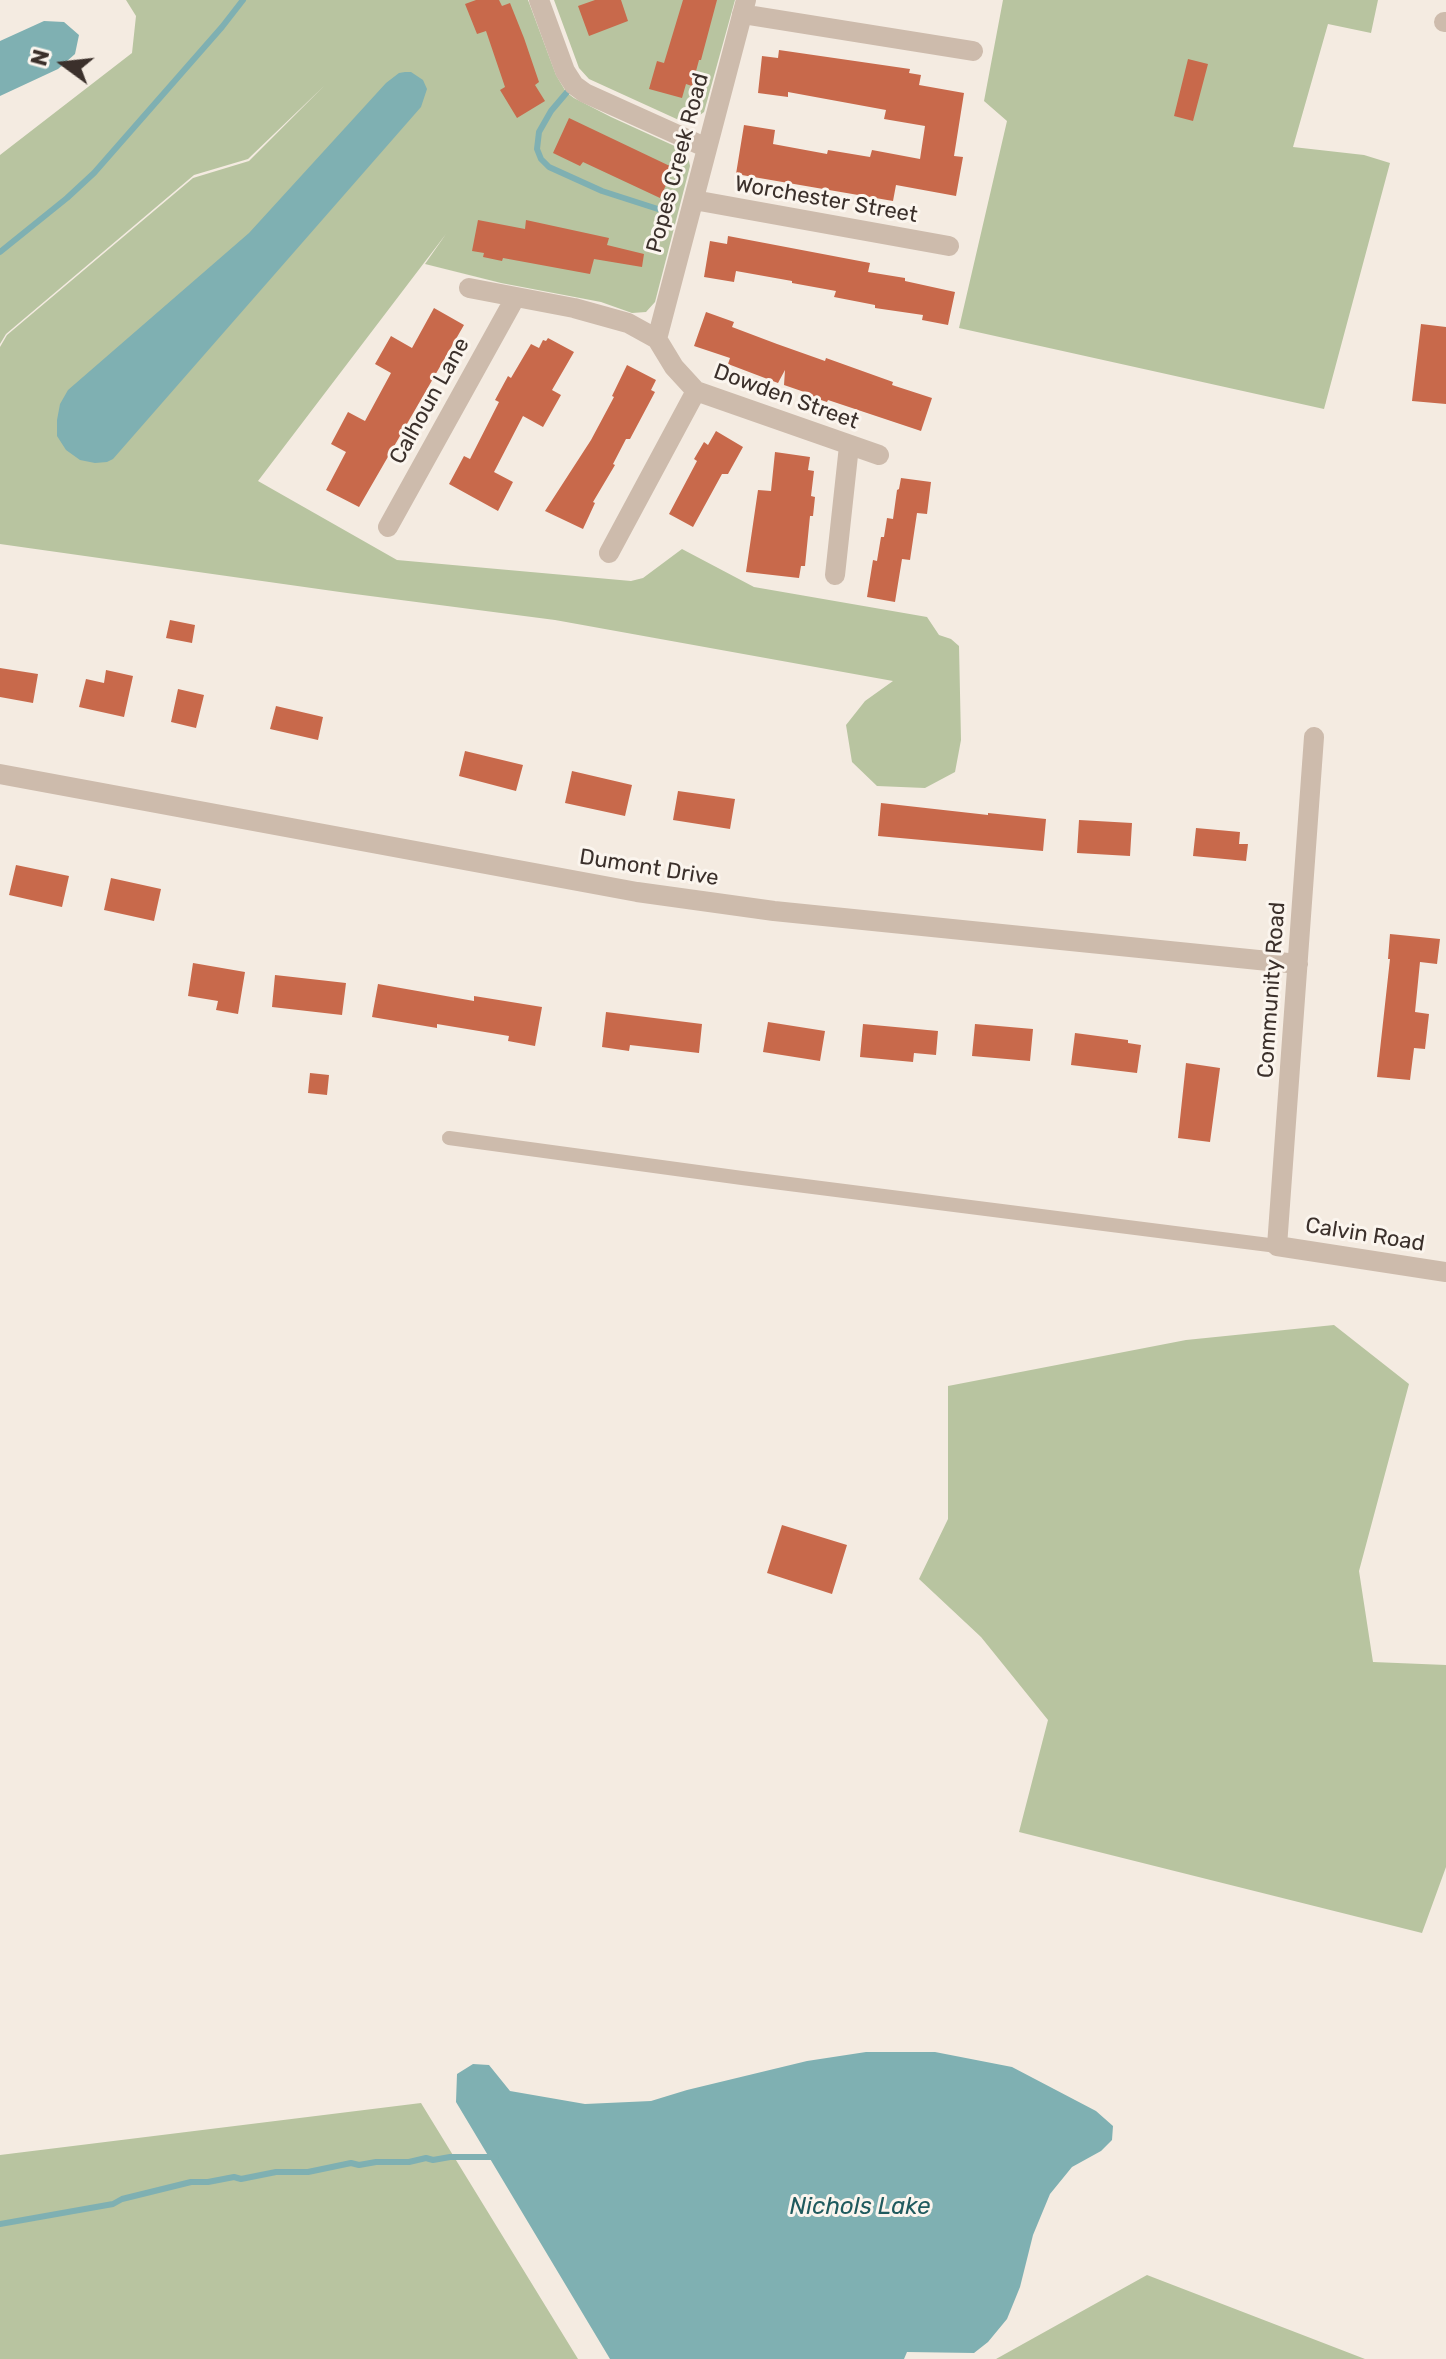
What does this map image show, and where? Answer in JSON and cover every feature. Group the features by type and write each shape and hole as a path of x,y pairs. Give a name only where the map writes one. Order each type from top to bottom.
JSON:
{"street":[{"path":"539,0 565,71 574,85 585,93 707,148"},
{"path":"744,7 973,51"},
{"name":"Popes Creek Road","path":"657,339 744,7"},
{"name":"Worchester Street","path":"694,200 949,246"},
{"path":"469,288 574,308 628,323 657,339"},
{"name":"Calhoun Lane","path":"388,527 515,298"},
{"name":"Dowden Street","path":"657,339 674,367 696,391 879,455"},
{"path":"609,553 696,391"},
{"path":"835,575 849,446"},
{"name":"Community Road","path":"1277,1246 1314,737"},
{"name":"Dumont Drive","path":"0,774 637,892 774,911 1298,964"},
{"name":"Calvin Road","path":"1277,1246 1446,1272"}],"lane":[{"path":"449,1138 1277,1246"}],"green space":[{"path":"126,0 528,0 556,75 566,92 611,117 679,148 688,157 690,166 655,302 646,312 632,313 601,302 501,283 425,264 446,234 258,481 397,560 631,581 643,578 682,549 754,587 927,617 939,635 959,646 961,740 955,772 925,788 877,786 852,762 846,725 865,701 893,681 555,620 0,544 0,347 7,335 193,178 249,161 324,86 248,159 194,175 6,334 0,344 0,155 132,53 136,16"},
{"path":"554,0 735,0 704,112 692,121 681,121 589,79 579,68"},
{"path":"1003,0 1378,0 1371,33 1328,24 1293,147 1364,155 1390,163 1324,409 959,328 1007,121 984,101"},
{"path":"1334,1325 1409,1384 1359,1571 1373,1662 1446,1665 1446,1867 1422,1933 1019,1832 1048,1720 981,1637 919,1579 948,1519 948,1386 1186,1340"},
{"path":"421,2103 578,2359 0,2359 0,2155"},
{"path":"1147,2275 1365,2359 996,2359"}],"water":[{"path":"44,21 64,22 79,35 75,54 58,69 0,96 0,41"},
{"path":"411,72 423,80 427,89 421,107 113,459 95,463 80,460 66,450 57,436 57,420 60,404 68,390 249,233 386,83 399,73"},
{"name":"Nichols Lake","path":"866,2052 935,2052 1012,2067 1096,2111 1113,2126 1112,2140 1101,2151 1072,2167 1050,2194 1033,2235 1020,2287 1007,2319 974,2353 907,2352 904,2359 610,2359 456,2102 457,2074 473,2064 489,2065 510,2091 585,2104 651,2101 807,2061"}],"building":[{"path":"476,0 499,0 502,6 510,3 524,38 539,82 535,85 545,101 517,118 500,90 505,87 486,31 477,34 465,4"},
{"path":"595,0 621,0 628,21 589,36 578,6"},
{"path":"683,0 717,0 692,86 686,84 682,98 649,89 657,61 664,63"},
{"path":"779,50 910,69 909,73 921,75 919,85 964,93 954,156 963,157 956,196 896,185 893,201 736,174 744,125 775,130 773,144 827,154 828,150 870,157 872,150 920,159 925,126 884,119 886,110 788,92 788,97 758,93 762,56 778,58"},
{"path":"1188,59 1208,64 1193,121 1174,116"},
{"path":"569,118 674,168 660,198 583,162 580,166 553,153"},
{"path":"478,220 525,229 526,220 609,238 607,245 644,254 642,267 594,259 590,274 483,257 484,253 472,251"},
{"path":"728,236 870,263 868,272 905,278 905,281 955,292 948,325 922,320 923,315 875,308 875,305 834,297 836,291 792,281 736,271 734,282 704,277 710,241 727,244"},
{"path":"434,308 464,325 359,507 326,490 346,452 331,444 348,412 365,421 391,373 375,364 391,336 412,348"},
{"path":"706,312 734,322 732,327 932,398 921,431 812,397 784,385 785,370 778,383 728,364 730,358 694,346"},
{"path":"1421,324 1446,327 1446,404 1412,401"},
{"path":"548,338 574,352 552,390 561,395 543,427 523,416 494,472 513,482 498,511 449,484 464,456 470,459 499,402 495,400 508,376 511,378 531,344 539,348"},
{"path":"627,365 656,380 651,390 655,392 630,439 626,439 593,502 583,529 545,511 591,440"},
{"path":"716,431 743,447 728,474 722,474 693,527 669,514 697,461 694,459 704,442 708,445"},
{"path":"775,452 810,457 808,470 814,471 811,496 815,497 813,516 810,516 805,566 801,566 799,578 746,572 758,490 771,491"},
{"path":"901,478 931,482 927,514 917,513 910,560 902,559 895,602 867,597 873,560 877,561 887,518 893,519"},
{"path":"170,620 195,625 192,643 166,638"},
{"path":"0,668 38,674 33,703 0,697"},
{"path":"106,670 133,676 124,717 79,707 86,679 104,683"},
{"path":"178,689 204,695 196,728 171,722"},
{"path":"276,706 323,717 318,740 270,729"},
{"path":"465,751 523,765 516,791 459,776"},
{"path":"572,771 632,785 625,816 565,803"},
{"path":"678,791 735,799 730,829 673,820"},
{"path":"881,803 1046,819 1043,851 878,836"},
{"path":"1079,820 1132,823 1130,856 1077,853"},
{"path":"1196,828 1240,832 1239,844 1248,844 1246,861 1193,856"},
{"path":"16,865 69,876 62,907 9,895"},
{"path":"111,878 161,889 154,921 104,910"},
{"path":"1390,934 1440,939 1437,964 1420,962 1415,1012 1429,1014 1425,1049 1414,1048 1410,1080 1377,1077"},
{"path":"193,963 245,972 238,1014 216,1010 218,1001 188,996"},
{"path":"275,975 346,983 342,1015 272,1007"},
{"path":"378,984 474,1001 474,996 542,1007 535,1046 508,1041 509,1036 372,1017"},
{"path":"606,1012 702,1024 699,1053 630,1045 629,1051 602,1047"},
{"path":"768,1022 825,1031 820,1061 763,1052"},
{"path":"863,1024 938,1031 936,1055 914,1053 913,1062 860,1057"},
{"path":"975,1024 1033,1029 1030,1061 972,1056"},
{"path":"1075,1033 1128,1040 1128,1043 1141,1045 1137,1073 1071,1065"},
{"path":"1186,1063 1220,1068 1210,1142 1178,1138"},
{"path":"310,1073 329,1075 327,1095 308,1093"},
{"path":"782,1525 847,1545 832,1594 767,1573"}],"waterway":[{"path":"0,252 94,173 243,0"},
{"path":"568,91 539,132 537,149 541,159 549,167 602,191 661,210"},
{"path":"0,2224 113,2204 191,2182 234,2177 241,2179 276,2172 308,2172 351,2163 496,2157"}]}
